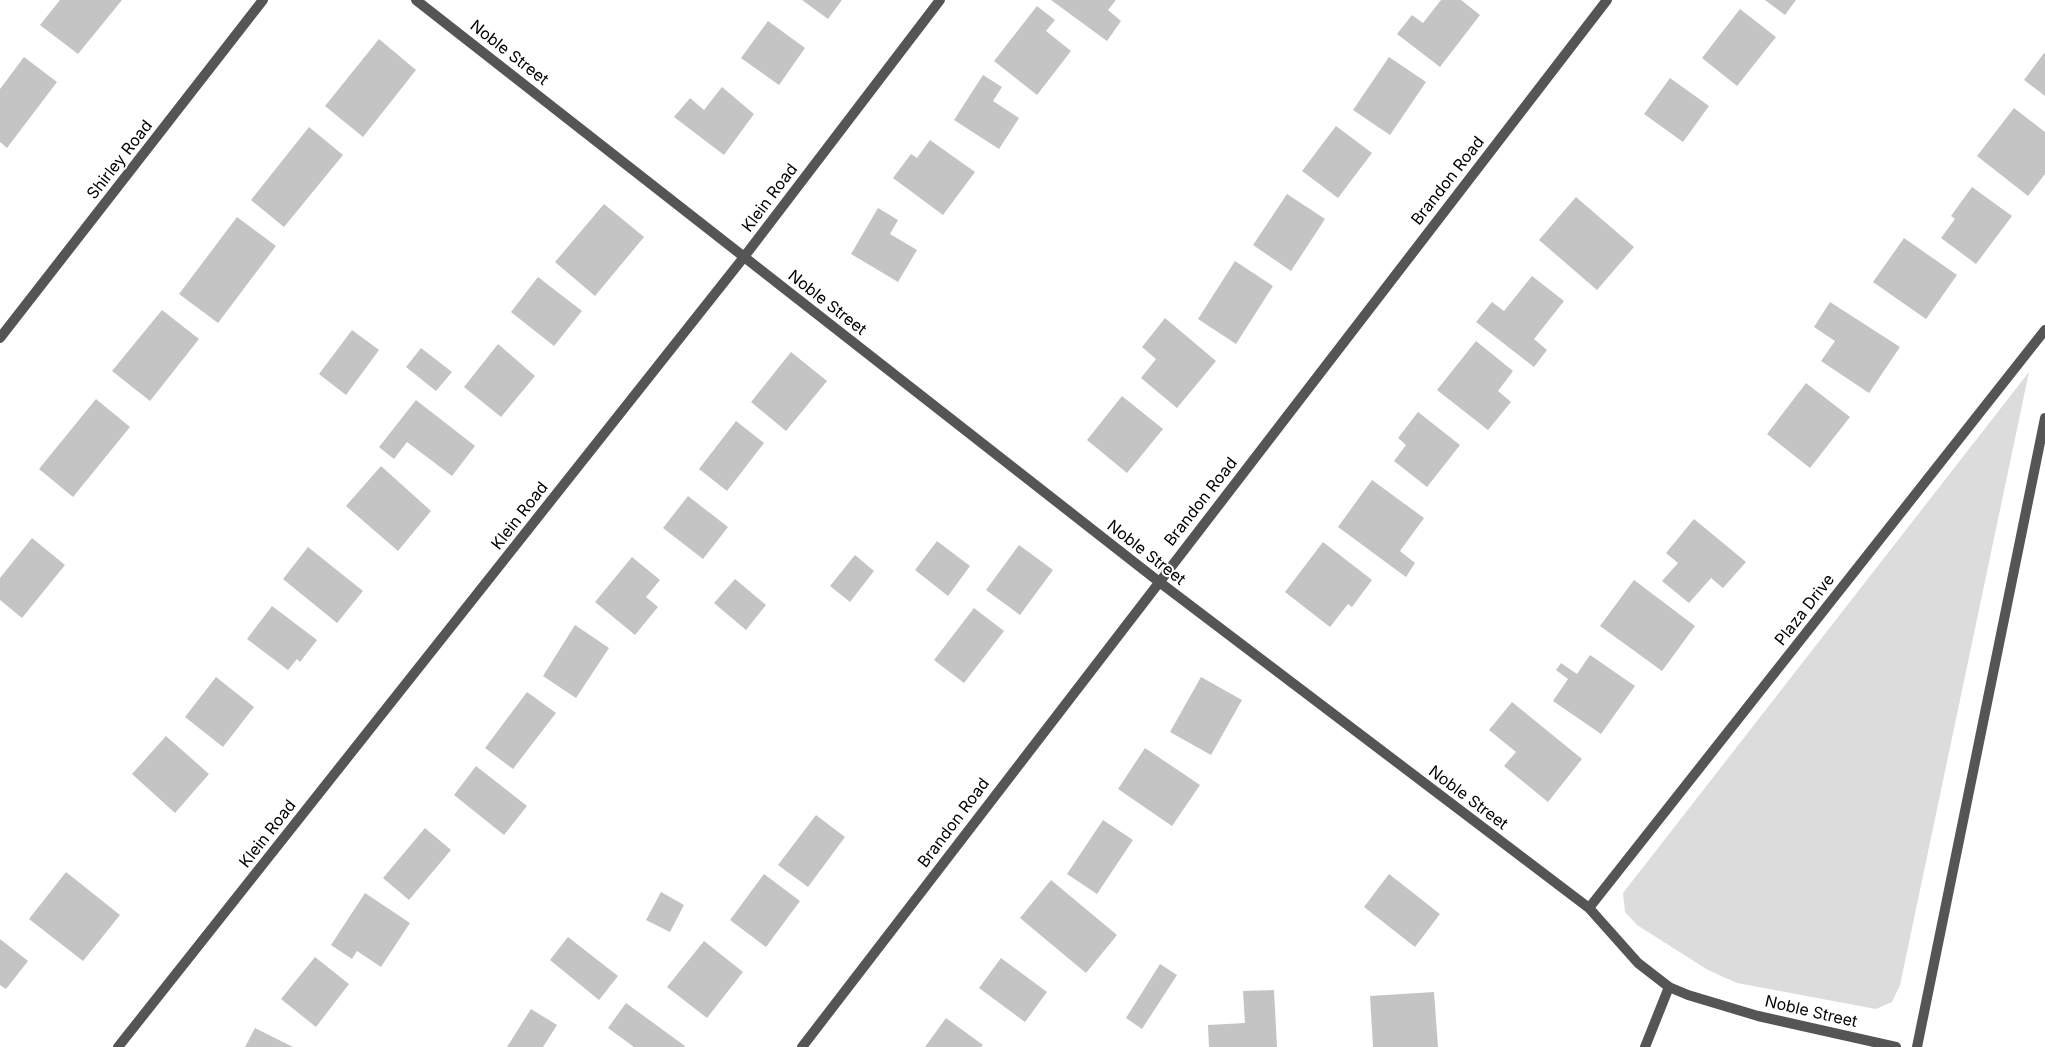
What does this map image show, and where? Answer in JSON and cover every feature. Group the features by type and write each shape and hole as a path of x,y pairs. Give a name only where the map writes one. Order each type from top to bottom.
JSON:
{"street":[{"name":"Shirley Road","path":"0,338 263,0"},
{"name":"Noble Street","path":"416,0 1158,581 1588,908 1638,963 1669,986 1688,995 1758,1016 1896,1047"},
{"name":"Klein Road","path":"118,1047 744,257 940,0"},
{"name":"Brandon Road","path":"802,1047 1158,581 1607,0"},
{"name":"Plaza Drive","path":"1588,908 2045,330"},
{"path":"1917,1047 2045,418"},
{"path":"1646,1047 1669,986"}],"shaded area":[{"path":"2029,372 1900,985 1892,1002 1876,1009 1737,983 1708,970 1637,925 1625,912 1623,893"}],"building":[{"path":"60,0 122,0 78,54 40,25"},
{"path":"802,0 842,0 828,19"},
{"path":"1051,0 1116,0 1108,10 1121,21 1107,41"},
{"path":"1441,0 1461,0 1480,15 1440,67 1397,34 1412,15 1423,23"},
{"path":"1765,0 1796,0 1785,15"},
{"path":"1037,6 1055,20 1046,31 1071,51 1037,95 994,61"},
{"path":"1740,9 1776,37 1737,86 1702,58"},
{"path":"768,21 805,48 779,85 741,58"},
{"path":"379,39 416,70 363,137 325,106"},
{"path":"2045,54 2045,96 2024,80"},
{"path":"24,57 57,82 7,148 0,142 0,89"},
{"path":"1389,57 1426,82 1390,135 1353,110"},
{"path":"983,75 1002,87 993,101 1019,118 999,149 954,120"},
{"path":"1670,78 1709,106 1683,142 1644,114"},
{"path":"722,87 754,114 724,155 674,117 690,98 704,110"},
{"path":"2014,108 2045,132 2045,174 2028,196 1977,156"},
{"path":"1336,126 1372,153 1338,198 1302,171"},
{"path":"309,127 343,155 284,227 251,200"},
{"path":"930,140 975,172 943,215 893,178 911,154 917,158"},
{"path":"1972,187 2012,216 1976,264 1941,238 1955,219 1951,216"},
{"path":"1287,194 1325,219 1291,271 1253,245"},
{"path":"1576,197 1634,247 1597,290 1539,240"},
{"path":"604,204 644,237 595,296 555,262"},
{"path":"878,208 898,220 890,234 917,250 898,282 851,254"},
{"path":"237,217 276,246 218,323 179,294"},
{"path":"1904,238 1957,275 1926,319 1873,282"},
{"path":"1235,261 1273,286 1236,344 1198,319"},
{"path":"1532,276 1564,301 1534,339 1547,350 1534,367 1476,322 1492,302 1504,311"},
{"path":"538,277 582,311 554,346 511,312"},
{"path":"1830,302 1900,347 1869,393 1821,361 1835,341 1814,327"},
{"path":"162,310 199,339 150,401 112,371"},
{"path":"1165,318 1216,361 1177,408 1141,378 1156,359 1142,347"},
{"path":"352,330 379,350 346,395 319,374"},
{"path":"1476,341 1513,371 1498,391 1511,402 1488,430 1437,390"},
{"path":"498,344 535,376 501,417 464,387"},
{"path":"421,348 452,372 436,391 406,367"},
{"path":"791,352 827,381 786,431 751,402"},
{"path":"1806,383 1850,417 1810,468 1767,434"},
{"path":"1122,396 1163,429 1127,473 1087,440"},
{"path":"96,399 130,427 73,497 39,469"},
{"path":"416,400 475,446 452,476 407,442 394,459 379,447"},
{"path":"1418,412 1460,445 1427,487 1394,461 1406,445 1398,438"},
{"path":"736,421 764,443 727,491 699,469"},
{"path":"381,466 431,511 398,551 346,506"},
{"path":"1372,480 1424,518 1400,551 1415,563 1406,577 1338,527"},
{"path":"688,496 728,527 703,559 663,528"},
{"path":"1694,519 1746,562 1723,588 1711,578 1689,603 1662,581 1678,563 1666,553"},
{"path":"32,538 65,565 22,618 0,600 0,578"},
{"path":"937,541 970,566 948,596 915,570"},
{"path":"1323,542 1372,580 1352,607 1348,604 1330,627 1285,592"},
{"path":"1019,545 1053,570 1020,615 986,590"},
{"path":"308,547 363,591 337,623 283,579"},
{"path":"855,555 874,571 850,602 830,586"},
{"path":"632,557 660,580 646,597 658,607 635,635 595,602"},
{"path":"735,579 766,605 746,630 714,603"},
{"path":"1634,580 1695,626 1662,671 1600,626"},
{"path":"272,606 317,640 300,662 297,659 288,670 247,639"},
{"path":"974,608 1004,631 964,683 934,660"},
{"path":"575,625 609,648 576,698 543,676"},
{"path":"1590,655 1635,686 1601,734 1553,701 1568,679 1556,670 1561,663 1577,674"},
{"path":"216,677 254,707 223,747 185,717"},
{"path":"1201,677 1242,700 1211,755 1170,732"},
{"path":"527,692 556,713 513,769 485,748"},
{"path":"1512,702 1582,759 1548,802 1504,766 1516,752 1489,730"},
{"path":"166,736 209,774 175,813 132,774"},
{"path":"1145,748 1200,785 1172,826 1118,789"},
{"path":"476,766 527,806 504,835 454,795"},
{"path":"816,815 845,837 808,887 778,865"},
{"path":"1103,820 1133,840 1097,894 1067,874"},
{"path":"425,828 451,850 409,900 383,878"},
{"path":"66,872 120,915 83,961 29,919"},
{"path":"764,874 800,901 766,947 730,920"},
{"path":"1389,874 1440,914 1415,947 1364,907"},
{"path":"1051,880 1117,935 1086,973 1020,918"},
{"path":"661,892 684,905 670,932 646,920"},
{"path":"365,893 410,923 381,967 357,951 352,959 331,945"},
{"path":"568,937 618,976 599,1000 550,960"},
{"path":"0,939 28,961 6,989 0,985"},
{"path":"704,941 743,972 707,1018 667,987"},
{"path":"315,957 349,984 316,1027 281,999"},
{"path":"1001,958 1047,992 1025,1022 979,988"},
{"path":"1160,964 1177,975 1142,1029 1126,1018"},
{"path":"1274,990 1277,1047 1209,1047 1208,1025 1245,1023 1243,991"},
{"path":"1434,992 1438,1047 1373,1047 1370,996"},
{"path":"626,1003 685,1046 634,1047 608,1028"},
{"path":"531,1009 557,1025 543,1047 507,1047"},
{"path":"946,1018 983,1045 981,1047 925,1047"},
{"path":"255,1028 293,1047 245,1047"}]}
